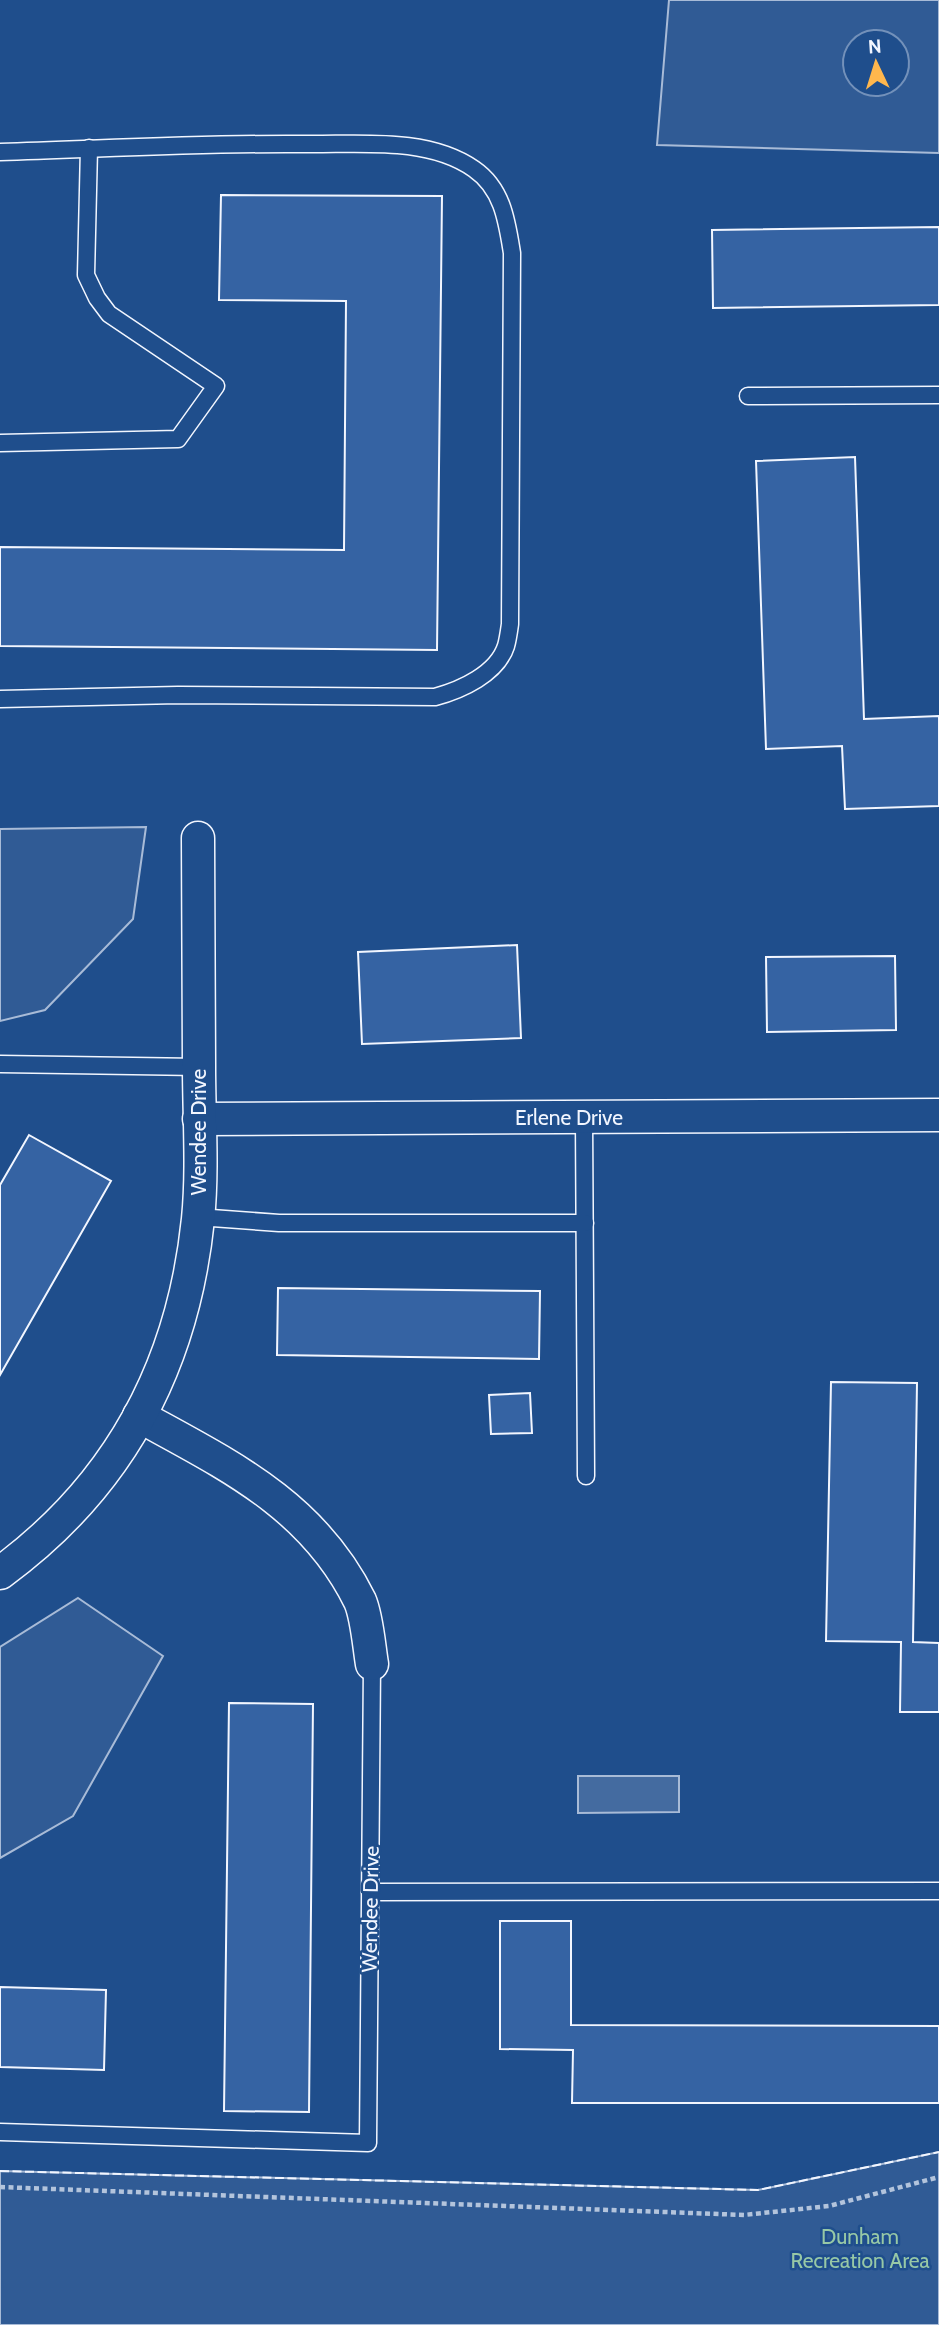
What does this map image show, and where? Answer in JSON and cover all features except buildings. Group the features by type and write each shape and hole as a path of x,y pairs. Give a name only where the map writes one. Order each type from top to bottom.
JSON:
{"street":[{"name":"Wendee Drive","path":"0,1573 30,1552 76,1507 115,1457 148,1401 173,1342 190,1281 198,1217 198,838"},
{"name":"Erlene Drive","path":"199,1119 939,1115"},
{"name":"Wendee Drive","path":"139,1416 210,1455 278,1498 323,1542 361,1604 372,1664"}],"lane":[{"path":"0,152 221,143 421,148 448,155 475,169 495,189 506,216 512,254 510,624 505,649 489,671 450,694 435,697 177,695 0,698"},
{"path":"0,443 178,439 216,386 109,314 97,299 86,275 89,148"},
{"path":"748,396 939,398"},
{"path":"0,1064 199,1067"},
{"path":"584,1117 586,1476"},
{"path":"198,1217 279,1223 585,1223"},
{"name":"Wendee Drive","path":"0,2132 368,2143 372,1664"},
{"path":"370,1892 939,1891"}],"path":[{"path":"0,2187 744,2215 829,2206 939,2177"}],"shaded area":[{"path":"669,0 939,0 939,153 657,145"},
{"path":"146,827 133,919 45,1010 0,1021 0,829"},
{"path":"78,1598 163,1656 73,1816 0,1858 0,1647"},
{"path":"578,1776 679,1776 679,1812 578,1813"},
{"name":"Dunham Recreation Area","path":"939,2152 939,2325 0,2325 0,2171 758,2190"}],"fence":[{"path":"0,2171 758,2190 939,2152"}]}
